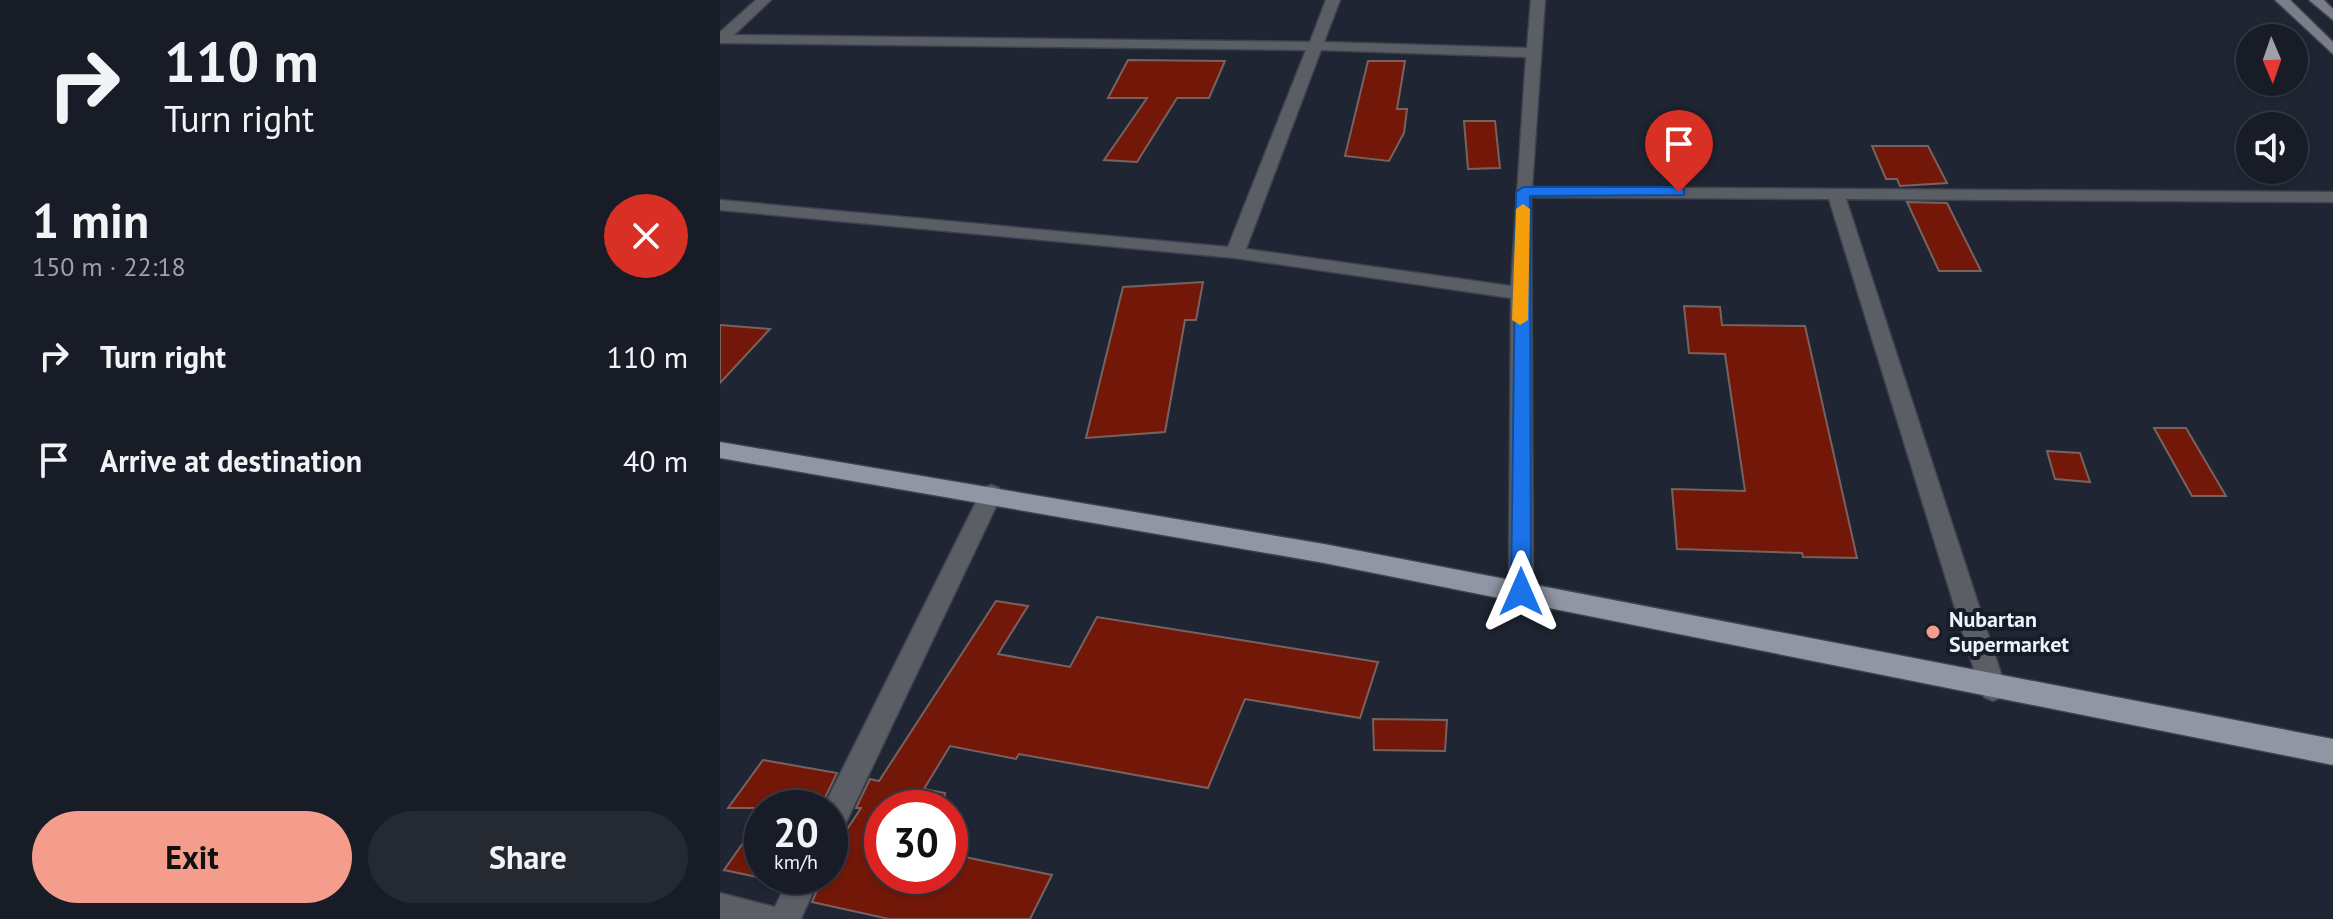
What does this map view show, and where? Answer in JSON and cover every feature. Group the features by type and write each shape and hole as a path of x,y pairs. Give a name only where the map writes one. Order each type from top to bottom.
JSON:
{"main road":[{"path":"2282,0 2333,50"},
{"path":"2316,0 2333,16"},
{"path":"720,450 991,494 1521,592 1993,689 2333,752"}],"street":[{"path":"720,39 764,0"},
{"path":"1235,253 1318,46 1333,0"},
{"path":"1521,592 1520,293 1523,192 1538,0"},
{"path":"720,39 1318,46 1534,53"},
{"path":"1523,192 2333,197"},
{"path":"1835,192 1993,689"},
{"path":"720,205 1235,253 1520,293"},
{"path":"847,790 991,494"},
{"path":"785,919 797,894"},
{"path":"720,908 768,919"}],"building":[{"path":"1128,60 1225,61 1209,98 1177,98 1137,162 1104,160 1147,98 1108,98"},
{"path":"1368,61 1405,61 1397,109 1407,109 1404,133 1389,161 1345,156"},
{"path":"1464,121 1495,121 1500,168 1468,169"},
{"path":"1872,146 1928,146 1947,183 1900,186 1897,179 1886,179"},
{"path":"1907,202 1947,203 1981,271 1939,271"},
{"path":"1203,282 1196,320 1185,320 1165,432 1086,438 1123,287"},
{"path":"1684,306 1720,307 1722,325 1805,326 1857,558 1677,549 1672,489 1745,491 1725,354 1689,353"},
{"path":"720,325 770,329 720,383"},
{"path":"2154,428 2186,428 2226,496 2192,496"},
{"path":"2047,451 2080,453 2090,482 2055,479"},
{"path":"996,601 1028,606 998,654 1070,667 1097,617 1378,662 1360,718 1245,699 1208,788 1019,754 1016,759 950,746 924,789 929,790 865,790 870,779 879,781"},
{"path":"1373,719 1447,720 1445,751 1374,750"},
{"path":"763,760 837,773 829,790 744,790 744,808 728,808"},
{"path":"864,791 864,894 968,894 968,858 1052,875 1030,919 889,919 812,902 815,894 848,894 848,828 861,808 856,808"},
{"path":"744,842 744,874 724,870"}],"slow traffic":[{"path":"1520,320 1523,209"}],"place":[{"name":"Nubartan Supermarket","path":"1933,632"}],"route":[{"path":"1521,592 1520,293 1523,192 1679,192"}]}
